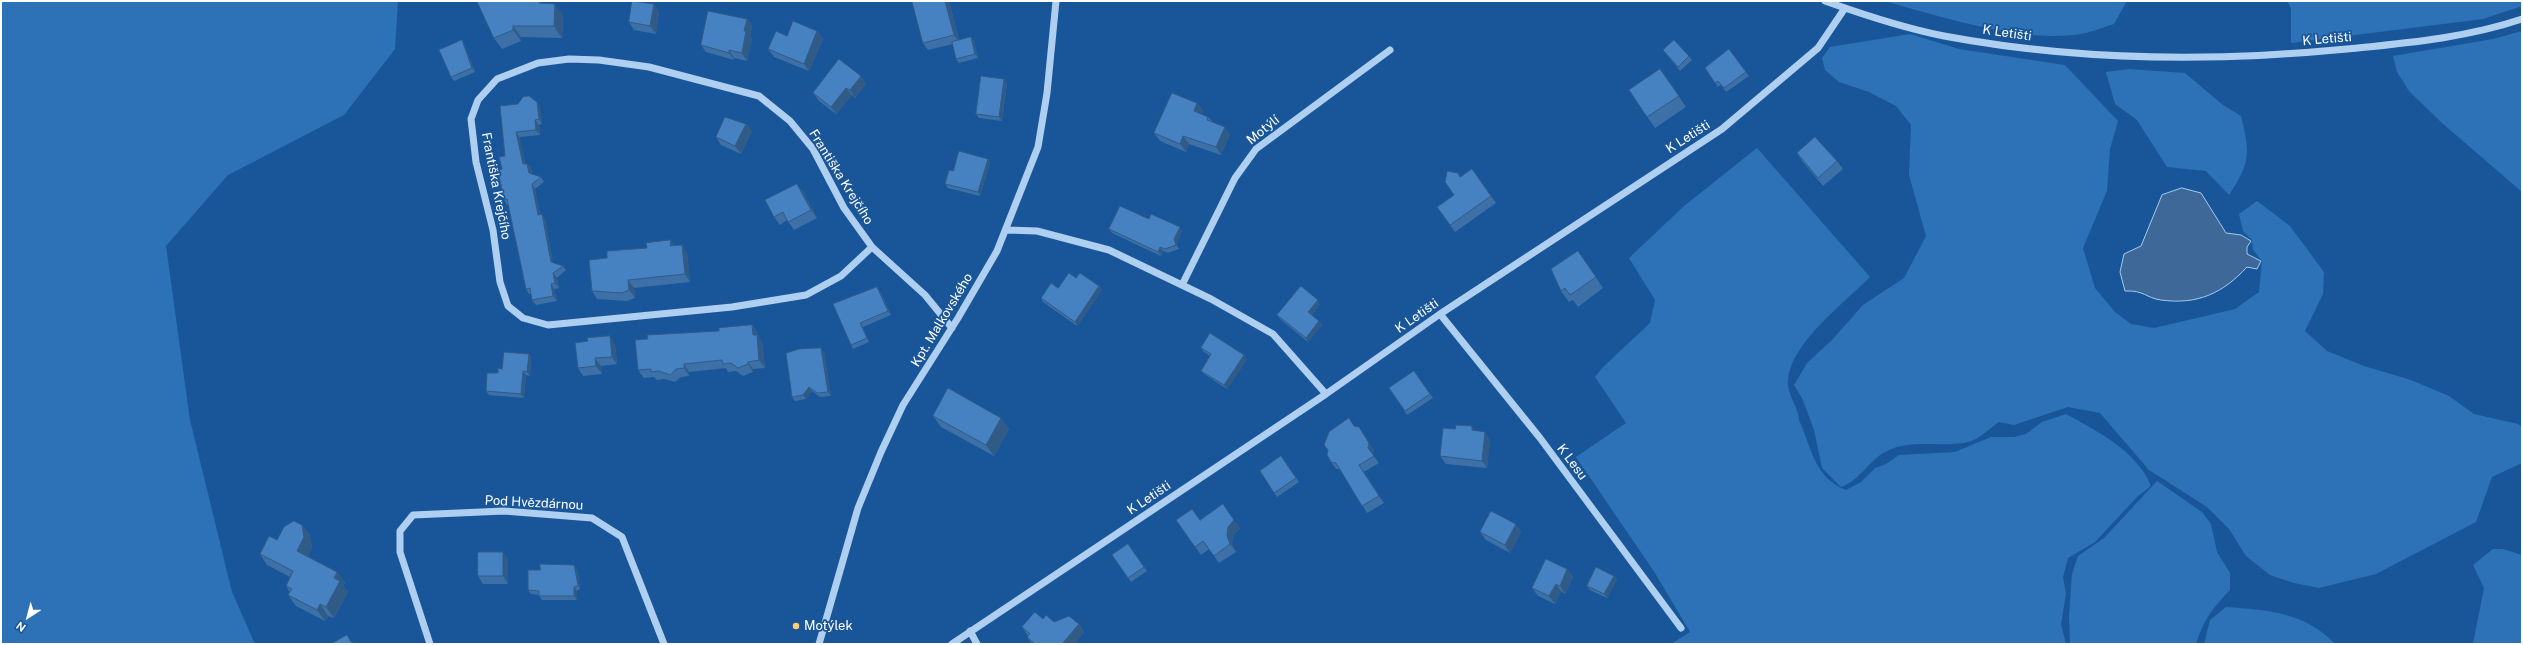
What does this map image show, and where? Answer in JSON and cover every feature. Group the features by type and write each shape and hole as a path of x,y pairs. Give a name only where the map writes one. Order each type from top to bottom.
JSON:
{"street":[{"name":"Kpt. Malkovského","path":"819,644 858,508 881,452 903,405 952,328 997,251 1038,147 1047,93 1056,1"},
{"path":"1825,1 1845,8"},
{"name":"K Letišti","path":"952,644 1326,394 1440,314 1722,129 1818,48 1845,8 1943,36 2026,48 2119,55 2210,57 2285,55 2426,41 2478,32 2522,19"},
{"name":"Motýlí","path":"1182,285 1235,178 1256,149 1390,50"},
{"name":"Františka Krejčího","path":"872,247 841,276 806,295 732,307 548,325 523,318 508,306 500,282 493,230 476,162 471,119 478,100 497,79 538,64 569,59 599,60 649,67 759,96 790,121 813,149 844,208 872,247 925,295 952,328"},
{"path":"1006,230 1037,231 1109,250 1182,285 1273,334 1326,394"},
{"name":"K Lesu","path":"1440,314 1540,438 1681,628"},
{"name":"Pod Hvězdárnou","path":"430,644 400,552 400,532 414,515 504,511 592,518 622,538 664,644"},
{"path":"970,632 977,644"}],"shaded area":[{"path":"1,1 398,1 395,49 344,115 228,175 166,246 190,420 232,592 255,644 1,644"},
{"path":"1884,1 2127,1 2114,24 2094,31 2073,35 2051,36 2003,31 1978,26"},
{"path":"2287,1 2522,1 2522,6 2483,19 2291,43 2291,8"},
{"path":"2522,31 2522,192 2442,123 2409,91 2397,72 2393,56 2493,39"},
{"path":"1910,34 1959,49 2065,65 2118,121 2110,149 2107,191 2083,248 2095,288 2115,312 2131,324 2154,328 2235,309 2259,292 2262,261 2253,250 2252,240 2243,231 2239,214 2257,201 2290,226 2324,272 2323,294 2305,331 2327,351 2364,366 2411,380 2449,396 2474,414 2518,424 2522,427 2522,463 2492,477 2476,522 2376,574 2319,588 2294,583 2270,575 2246,556 2229,529 2207,507 2149,470 2100,413 2068,407 2014,425 1999,422 1980,436 1968,442 1958,444 1918,444 1899,447 1889,450 1876,458 1848,484 1841,487 1822,468 1814,430 1803,400 1794,385 1807,363 1832,340 1863,305 1904,278 1926,236 1909,175 1911,125 1896,106 1869,92 1839,82 1825,70 1822,58 1830,47"},
{"path":"2129,69 2185,73 2223,105 2241,116 2246,139 2247,157 2241,174 2229,195 2206,171 2167,167 2137,120 2115,104 2106,72"},
{"path":"1757,148 1870,277 1809,337 1799,351 1792,365 1788,379 1789,390 1811,451 1820,470 1827,478 1846,490 1861,482 1875,468 1886,464 1899,455 1955,452 1991,437 2014,437 2026,434 2042,422 2066,414 2115,443 2136,462 2145,474 2151,486 2138,496 2095,542 2068,558 2063,577 2066,594 2061,624 2066,644 1671,644 1690,632 1655,573 1576,457 1626,423 1595,377 1603,367 1650,323 1655,300 1629,258 1684,206"},
{"path":"2182,188 2201,193 2226,233 2241,235 2251,241 2247,247 2247,254 2261,261 2257,269 2247,267 2229,284 2219,290 2198,299 2187,301 2161,300 2137,292 2125,291 2120,272 2124,254 2141,246 2162,195"},
{"path":"2157,481 2202,512 2211,524 2217,552 2230,573 2230,590 2218,602 2209,615 2196,644 2070,644 2069,616 2072,574 2078,556 2104,538"},
{"path":"2493,549 2503,549 2522,555 2522,644 2473,644 2484,588 2473,565"},
{"path":"2226,607 2271,612 2298,619 2323,633 2335,644 2204,644 2210,620"}],"building":[{"path":"477,1 539,1 539,3 555,4 554,26 513,26 513,30 494,38"},
{"path":"632,1 654,4 650,26 629,22"},
{"path":"912,1 945,1 954,35 923,43"},
{"path":"708,11 747,19 744,31 746,31 742,53 729,50 729,53 701,45"},
{"path":"793,21 817,31 804,64 768,49 776,31 787,36"},
{"path":"971,37 975,54 956,59 952,42"},
{"path":"462,40 472,68 451,77 439,50"},
{"path":"1674,40 1689,56 1678,67 1663,50"},
{"path":"1729,49 1746,72 1724,88 1718,81 1715,83 1705,68"},
{"path":"839,59 861,76 850,90 846,88 831,107 813,93"},
{"path":"1660,69 1679,96 1647,117 1629,90"},
{"path":"981,76 1004,79 999,117 976,114"},
{"path":"1172,93 1197,103 1194,111 1208,117 1207,120 1225,127 1216,147 1183,136 1180,144 1154,133"},
{"path":"529,96 537,102 539,119 535,120 536,130 516,132 523,164 527,164 529,173 541,177 532,184 538,215 542,214 551,262 563,266 553,273 555,283 551,284 553,296 532,300 530,288 526,289 507,199 504,200 498,170 502,169 499,157 505,156 500,106 518,104 523,97"},
{"path":"725,117 746,124 735,146 716,137"},
{"path":"1815,137 1837,161 1818,178 1797,153"},
{"path":"959,151 988,159 978,192 945,184 949,170 953,171"},
{"path":"1472,169 1491,196 1450,225 1437,207 1454,195 1445,182 1447,171 1458,173 1460,177"},
{"path":"797,184 811,210 788,222 783,212 774,217 765,200"},
{"path":"1120,206 1149,219 1151,214 1180,227 1174,239 1176,245 1165,249 1160,247 1158,252 1109,229"},
{"path":"671,240 670,246 682,245 685,274 628,280 629,290 622,293 592,291 589,260 607,258 607,251 647,248 646,243"},
{"path":"1578,251 1596,277 1570,295 1565,288 1561,291 1551,269"},
{"path":"1069,273 1076,278 1080,273 1099,286 1075,322 1041,298 1051,283 1058,288"},
{"path":"1301,286 1318,300 1308,312 1319,321 1306,338 1277,315"},
{"path":"877,287 888,311 860,323 867,338 851,345 833,304"},
{"path":"752,325 753,335 757,335 759,360 748,362 748,364 738,368 731,363 723,364 722,360 684,364 684,368 676,369 670,375 659,371 651,372 651,369 638,370 635,340 648,339 647,335 719,331 719,328"},
{"path":"1210,333 1244,355 1224,385 1201,371 1211,354 1201,348"},
{"path":"610,336 612,357 595,358 596,366 578,368 575,343 588,341 587,338"},
{"path":"821,348 828,392 817,393 809,387 803,395 792,397 786,353 799,349"},
{"path":"504,352 529,354 527,372 523,371 521,394 486,391 487,373 498,373 498,368 502,369"},
{"path":"1414,371 1430,394 1405,411 1389,388"},
{"path":"948,388 1001,418 986,445 933,416"},
{"path":"1349,418 1354,426 1359,427 1369,443 1368,448 1374,456 1359,465 1379,496 1362,506 1336,463 1331,462 1327,455 1328,450 1324,445 1329,432"},
{"path":"1456,425 1472,426 1472,430 1485,432 1482,461 1440,456 1443,428 1455,429"},
{"path":"1281,456 1296,478 1274,493 1260,471"},
{"path":"1223,504 1234,520 1228,527 1227,536 1230,544 1214,556 1203,541 1195,547 1176,520 1192,509 1200,520"},
{"path":"1491,511 1516,524 1505,545 1480,532"},
{"path":"294,521 302,525 304,537 297,551 337,572 334,578 340,581 326,607 320,604 317,610 288,595 292,589 286,586 293,571 260,554 269,536 277,540 284,527"},
{"path":"1128,544 1144,567 1128,578 1112,555"},
{"path":"478,552 503,552 503,576 478,576"},
{"path":"1546,559 1567,569 1560,586 1556,584 1549,596 1532,588"},
{"path":"540,564 574,565 578,585 574,587 574,596 539,596 539,591 528,590 528,570 540,570"},
{"path":"1596,567 1614,576 1604,594 1587,586"},
{"path":"1035,612 1043,619 1046,615 1054,622 1069,616 1079,624 1062,644 1035,644 1027,637 1030,634 1022,627"},
{"path":"347,635 351,642 358,644 331,644"}],"place":[{"name":"Motýlek","path":"796,626"}]}
